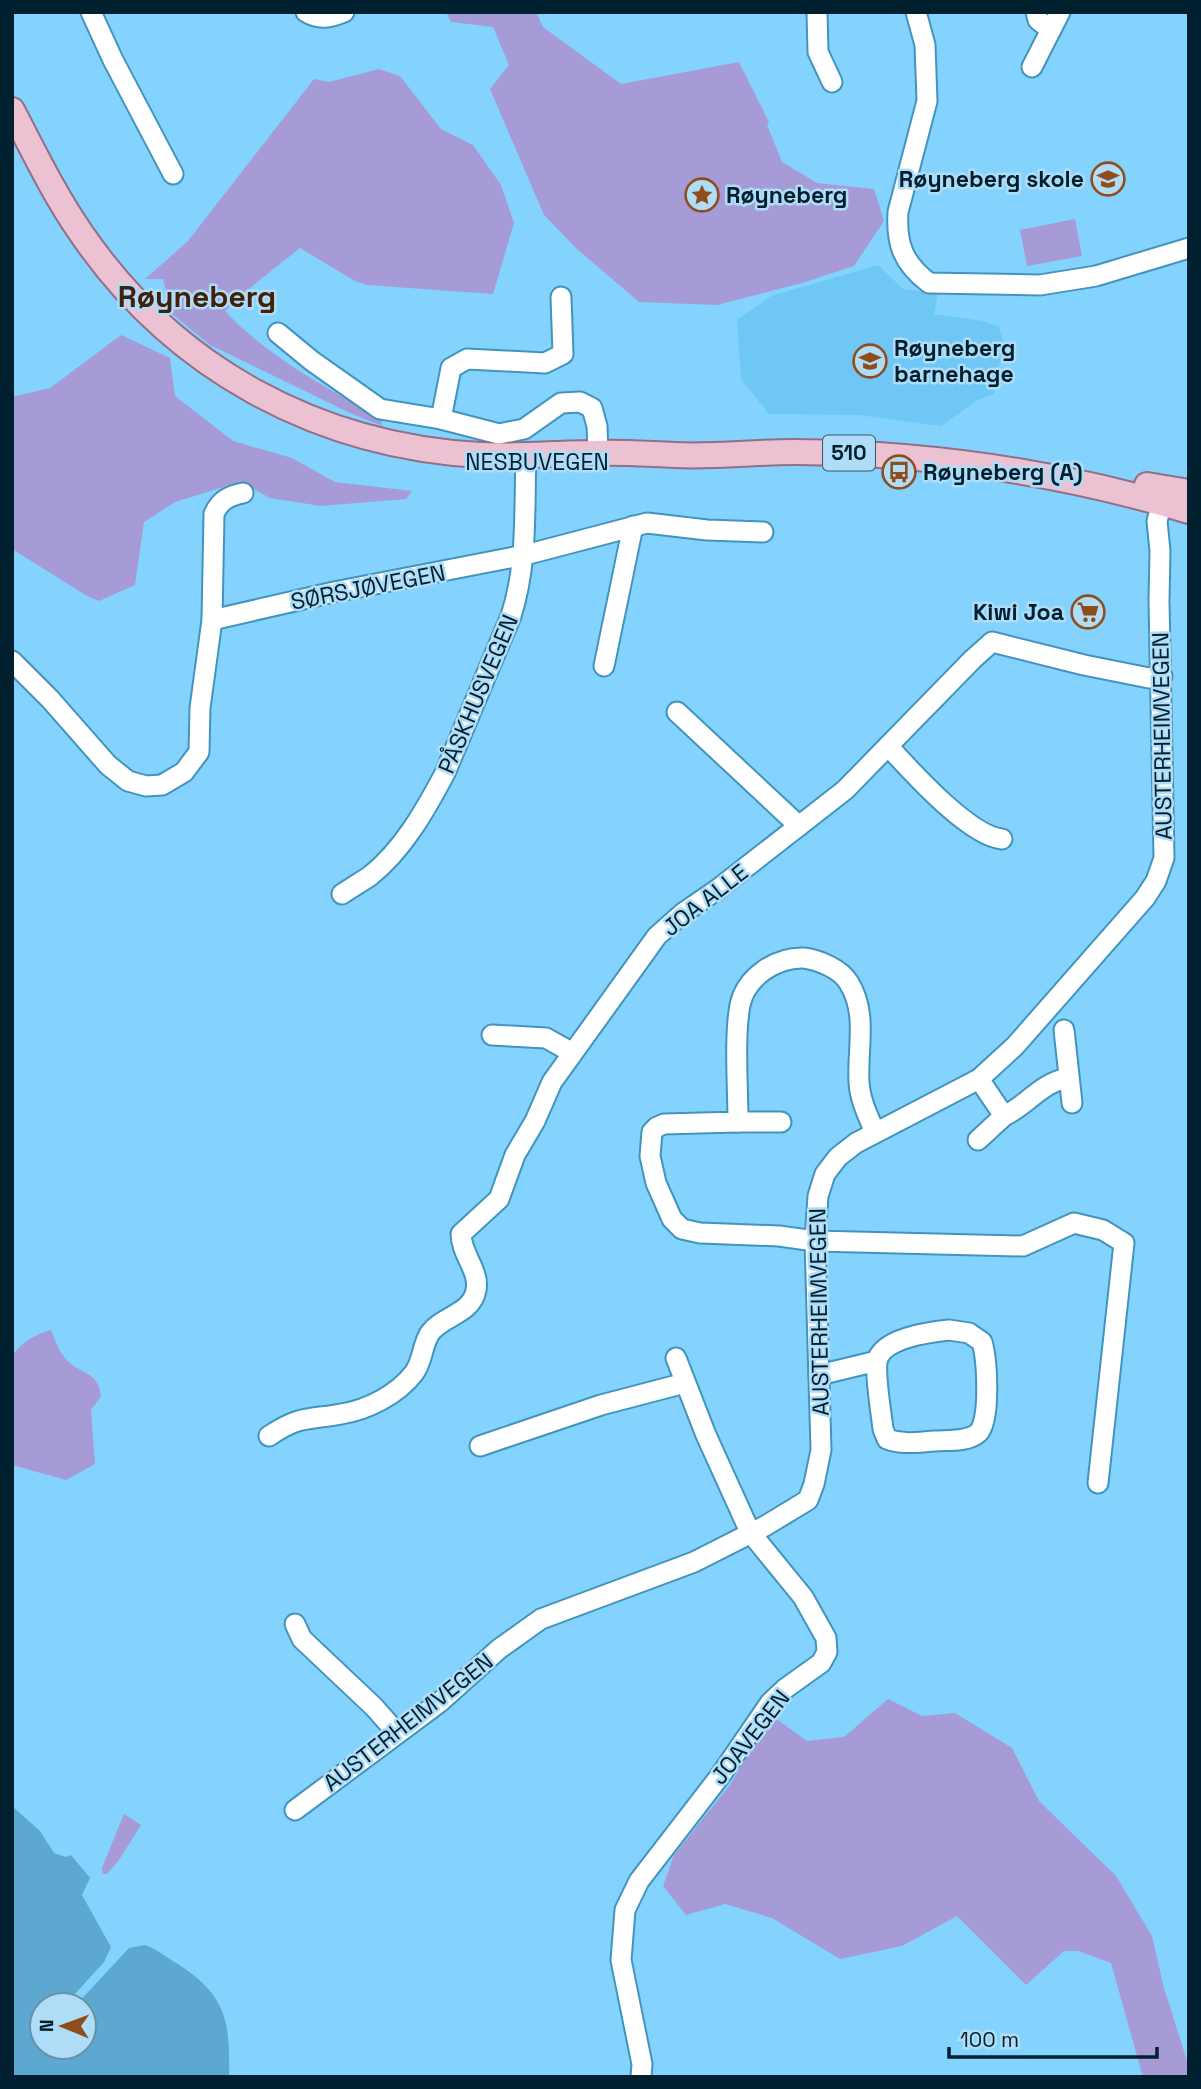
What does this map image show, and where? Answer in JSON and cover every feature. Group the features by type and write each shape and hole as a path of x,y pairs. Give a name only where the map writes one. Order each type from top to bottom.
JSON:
{"main road":[{"name":"NESBUVEGEN","path":"12,110 80,232 110,272 152,317 198,356 251,391 318,422 361,437 446,452 526,461 641,460 675,455"},
{"name":"NESBUVEGEN","path":"526,461 598,453 640,452 675,455 791,452 889,455 990,465 1179,501"}],"street":[{"path":"91,12 173,174"},
{"path":"306,12 314,18 330,18 344,12"},
{"path":"817,12 818,52 832,82"},
{"path":"916,12 925,45 928,101 898,212 897,230 904,256 916,273 929,283 1040,285 1096,276 1189,248"},
{"path":"1032,67 1056,21 1038,20 1036,12"},
{"path":"441,419 451,368 467,359 545,363 563,354 561,297"},
{"path":"278,333 312,361 380,409 441,419 499,434 524,429 561,403 580,402 592,408 597,426 598,453"},
{"name":"PÅSKHUSVEGEN","path":"342,894 372,874 398,848 446,773 519,591 525,555 526,461"},
{"path":"12,661 50,699 108,765 128,781 146,786 162,785 184,772 199,752 200,708 212,620 214,514 218,505 228,497 243,493"},
{"name":"AUSTERHEIMVEGEN","path":"295,1810 440,1702 499,1649 541,1619 694,1562 808,1500 821,1450 815,1241 818,1196 825,1174 838,1157 856,1143 979,1079 1025,1036 1145,898 1156,881 1164,858 1160,551 1157,521 1179,501"},
{"name":"SØRSJØVEGEN","path":"212,620 334,592 525,555 648,523 707,530 763,532"},
{"path":"604,666 633,526"},
{"name":"JOA ALLE","path":"269,1436 301,1420 355,1411 380,1401 413,1374 421,1362 429,1334 438,1325 465,1309 477,1290 476,1278 461,1244 461,1234 499,1199 515,1155 552,1082 657,936 683,913 718,890 845,790 992,642 1149,678 1162,676"},
{"path":"677,712 799,826"},
{"path":"888,746 943,802 979,830 1002,839"},
{"path":"738,1122 741,1002 751,982 767,968 781,961 801,958 811,959 836,970 848,979 854,991 862,1035 859,1082 862,1100 875,1132"},
{"path":"1065,1030 1072,1103"},
{"path":"492,1035 546,1038 571,1052"},
{"path":"978,1140 1004,1116 1022,1107 1051,1082 1068,1078"},
{"path":"979,1079 1004,1116"},
{"path":"781,1122 657,1126 652,1132 650,1156 662,1200 672,1219 682,1229 700,1233 779,1236 815,1241 1023,1246 1074,1223 1102,1230 1124,1243 1098,1483"},
{"path":"819,1375 877,1361 884,1349 911,1336 949,1330 969,1333 982,1342 987,1359 984,1420 979,1432 967,1438 900,1443 887,1439 883,1429 877,1361"},
{"name":"JOAVEGEN","path":"641,2077 642,2064 621,1960 625,1910 639,1881 720,1776 770,1703 821,1663 827,1652 826,1638 803,1597 750,1532 706,1435 676,1358"},
{"path":"480,1446 601,1405 685,1382"},
{"path":"295,1623 302,1639 397,1733"}],"shaded area":[{"path":"446,12 536,12 543,27 621,84 739,62 769,122 767,125 782,162 817,183 874,189 884,221 854,266 802,283 717,305 639,302 577,249 544,215 490,89 509,65 493,27 451,22"},
{"path":"379,69 400,76 441,129 473,145 501,185 514,223 493,294 367,285 355,281 300,248 225,311 277,356 341,396 381,416 382,426 210,345 172,314 163,279 145,279 188,241 314,79 329,82"},
{"path":"1075,219 1082,256 1027,266 1020,230"},
{"name":"Røyneberg barnehage","path":"878,265 903,289 938,293 934,314 983,321 999,327 1003,342 994,394 978,400 941,426 858,415 769,414 741,379 737,320 771,296"},
{"path":"121,335 170,358 175,396 233,441 292,458 335,482 412,491 406,499 321,506 270,498 240,482 175,502 144,522 135,585 99,601 87,596 12,549 12,397 50,388"},
{"path":"51,1330 64,1357 96,1381 101,1396 91,1410 95,1464 66,1480 12,1465 12,1358 23,1344"},
{"path":"888,1699 922,1716 955,1713 1012,1748 1039,1801 1116,1876 1152,1936 1164,1988 1189,2067 1189,2077 1143,2077 1111,1963 1078,1951 1064,1951 1026,1985 957,1916 902,1946 840,1959 772,1918 725,1904 686,1915 663,1886 674,1855 730,1785 771,1715 807,1741 844,1737"},
{"path":"12,1806 40,1831 54,1853 66,1857 71,1855 90,1878 82,1895 111,1947 104,1962 78,1991 28,1991 28,2061 98,2061 98,1991 89,1991 129,1948 145,1945 194,1976 216,1999 226,2025 229,2077 12,2077"},
{"path":"124,1814 141,1825 119,1860 107,1874 103,1874 102,1868"}],"place":[{"name":"Røyneberg skole","path":"1108,179"},
{"name":"Røyneberg","path":"702,195"},
{"name":"Røyneberg barnehage","path":"870,361"},
{"name":"Røyneberg (A)","path":"899,472"},
{"name":"Kiwi Joa","path":"1088,612"}],"district":[{"name":"Røyneberg","path":"197,297"}]}
